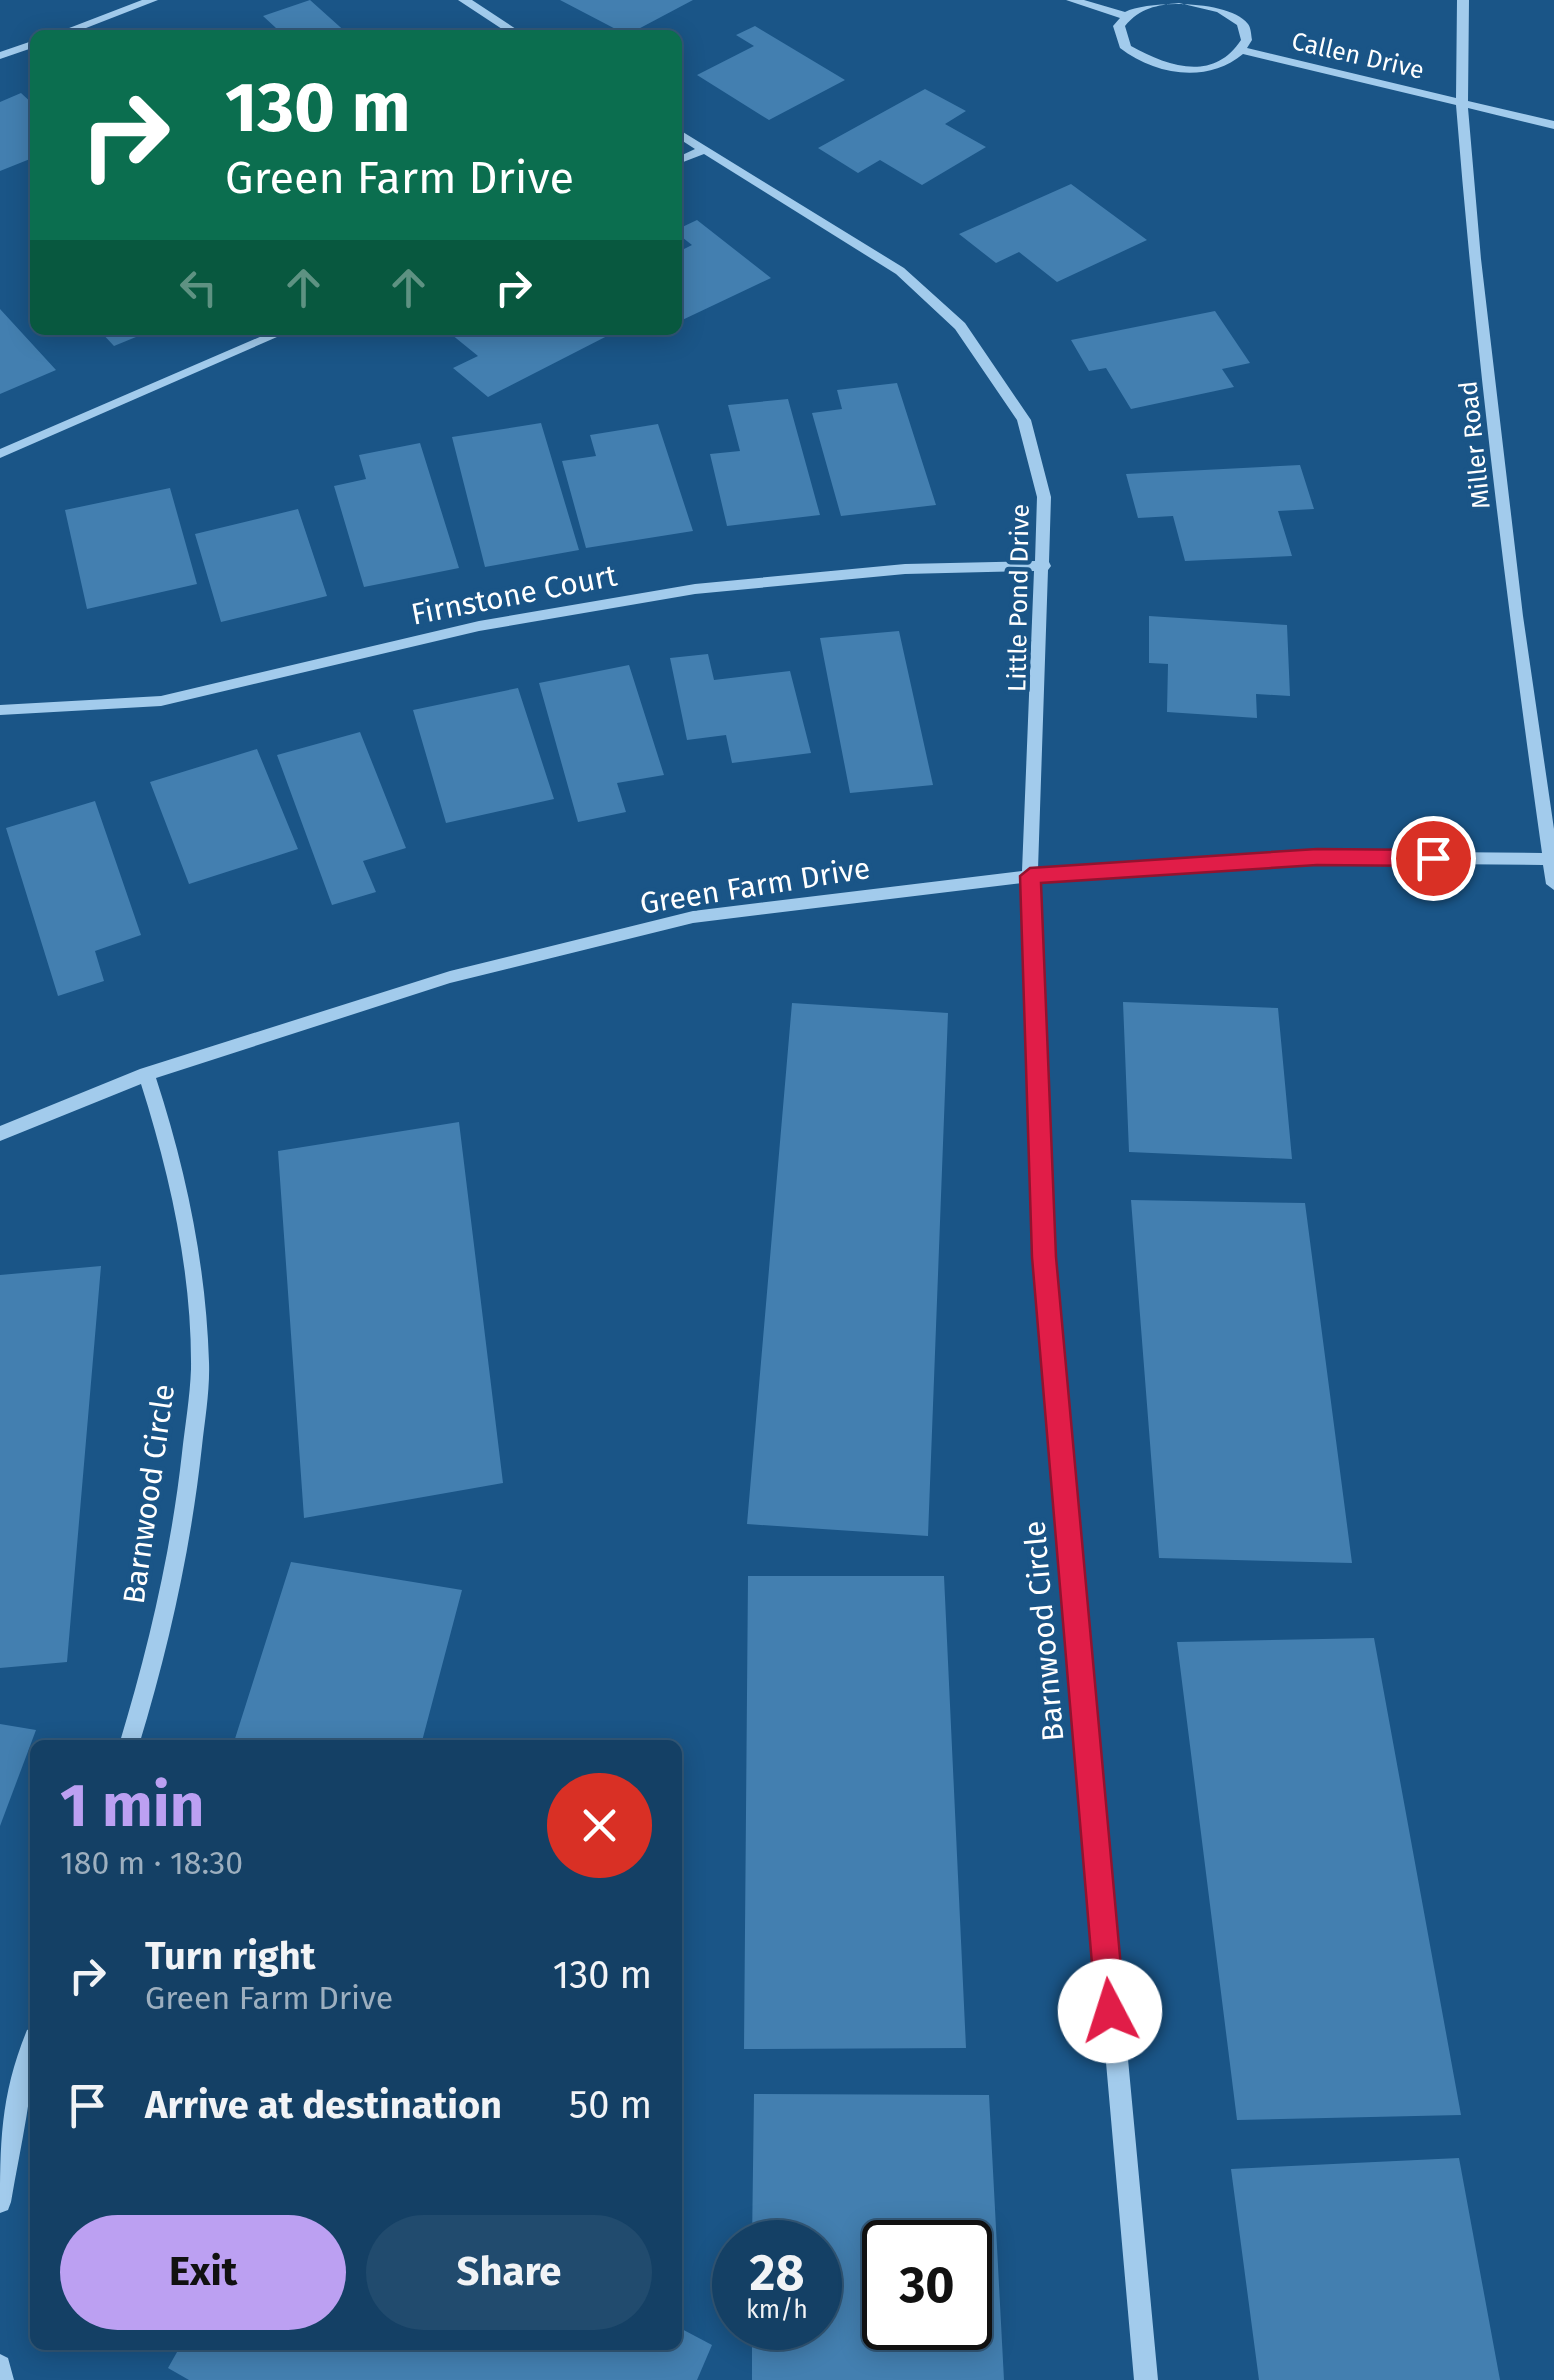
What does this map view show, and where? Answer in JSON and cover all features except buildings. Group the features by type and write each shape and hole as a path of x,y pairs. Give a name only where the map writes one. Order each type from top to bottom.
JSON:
{"street":[{"path":"70,30 152,0"},
{"path":"464,0 510,30"},
{"path":"1072,0 1126,16"},
{"path":"1179,0 1221,4 1246,30 1248,42 1243,51 1214,68 1174,69 1154,64 1126,48 1119,26 1126,16 1158,1 1179,0"},
{"name":"Miller Road","path":"1463,0 1462,102 1476,259 1516,616 1554,884"},
{"path":"0,56 30,45"},
{"name":"Callen Drive","path":"1243,51 1554,125"},
{"name":"Little Pond Drive","path":"682,136 900,271 960,326 1024,420 1044,497 1030,876"},
{"path":"682,159 705,150"},
{"path":"0,454 275,335"},
{"name":"Firnstone Court","path":"0,710 161,701 479,626 695,589 906,569 1044,566"},
{"name":"Green Farm Drive","path":"0,1134 146,1074 450,976 693,917 1030,876 1317,857 1550,859"},
{"name":"Barnwood Circle","path":"1030,876 1046,1276 1146,2380"},
{"name":"Barnwood Circle","path":"130,1740 159,1650 190,1478 200,1368 192,1261 170,1143 146,1074"},
{"path":"0,2202 18,2091 30,2054"},
{"path":"0,2366 2,2380"}],"route":[{"path":"1110,2011 1044,1257 1030,876 1317,857 1433,858"}]}
